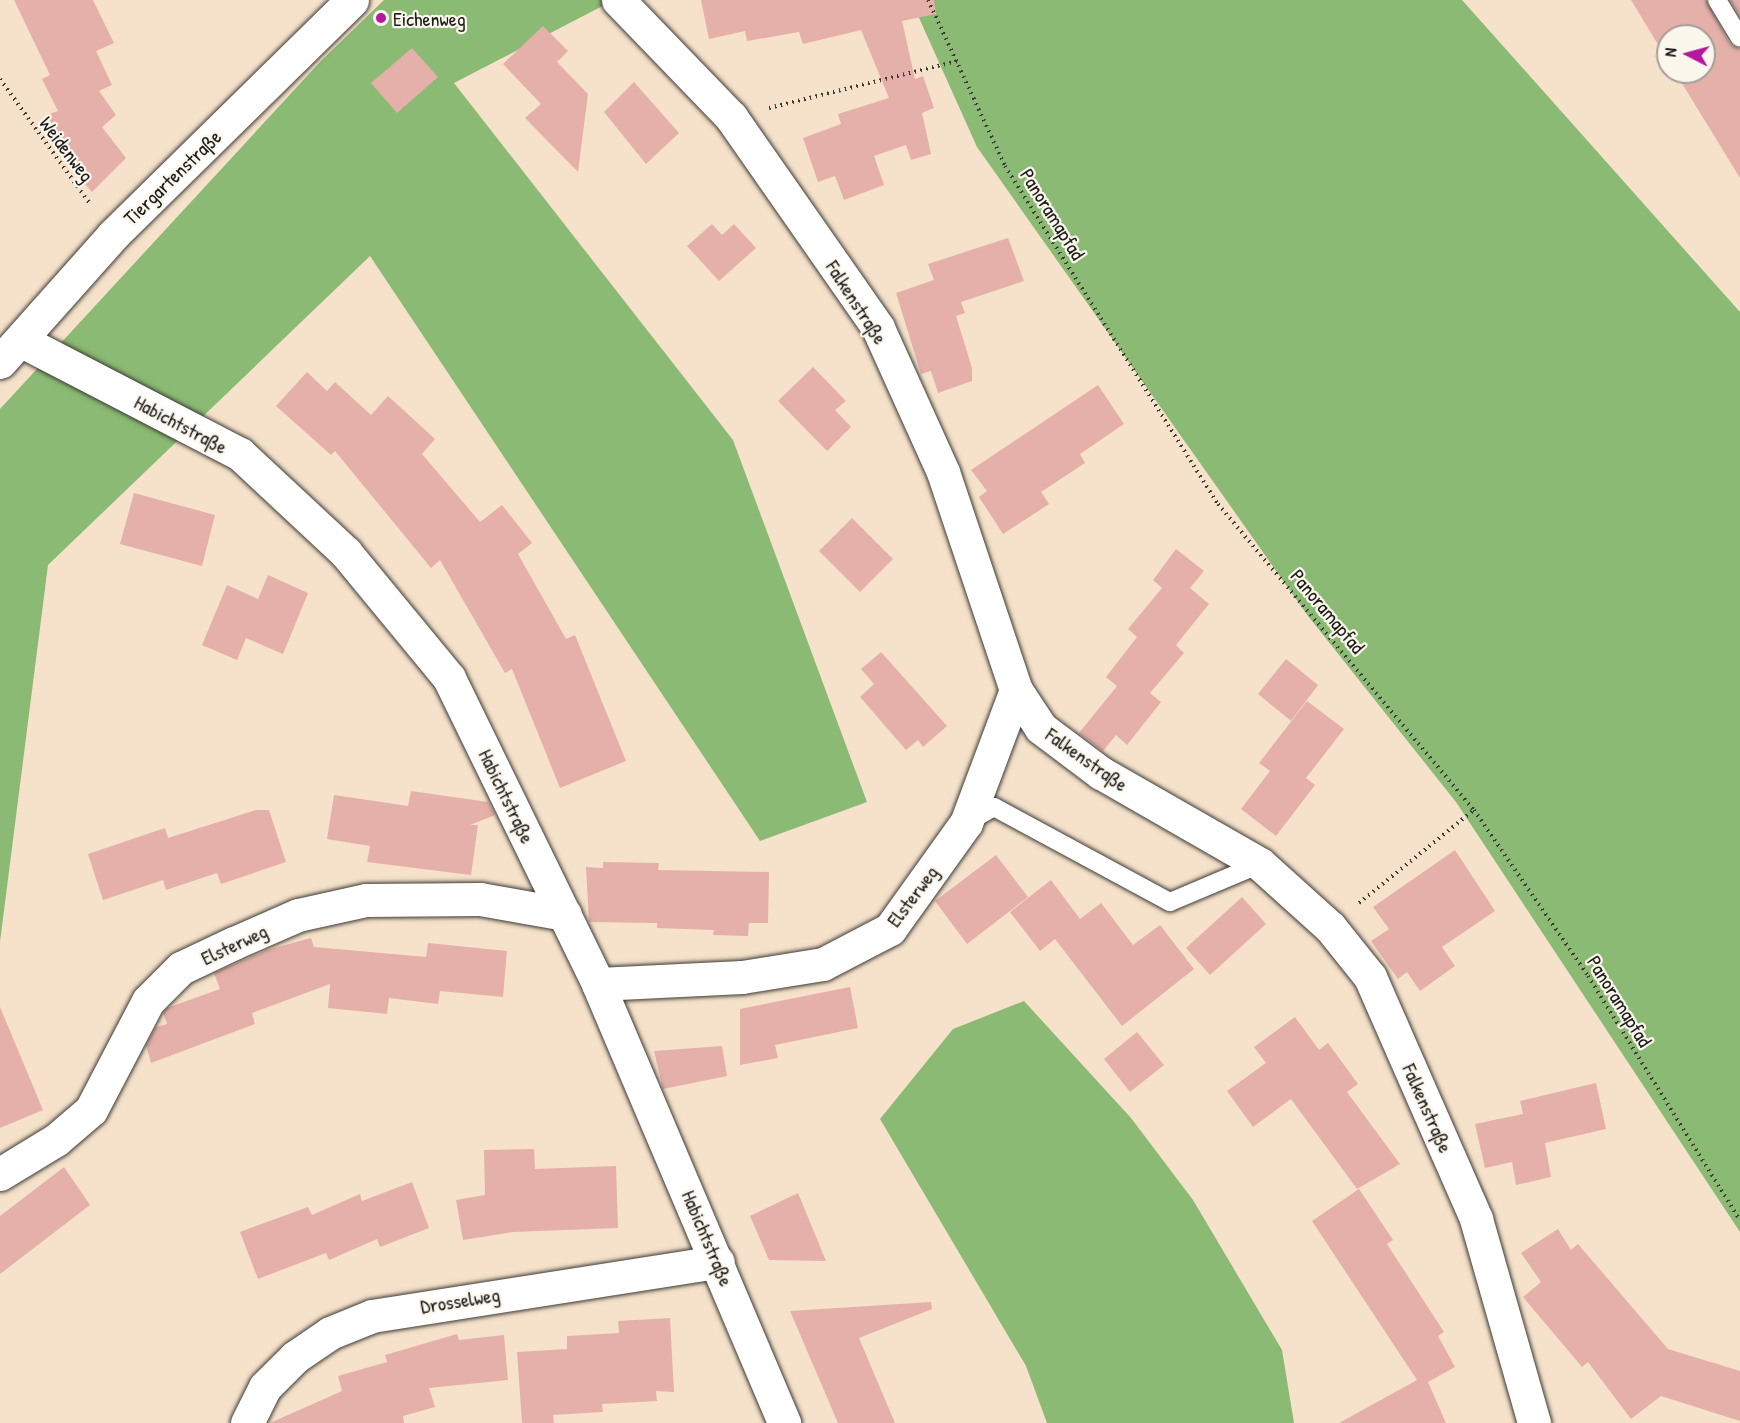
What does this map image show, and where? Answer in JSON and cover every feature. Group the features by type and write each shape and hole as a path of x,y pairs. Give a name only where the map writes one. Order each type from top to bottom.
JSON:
{"street":[{"name":"Tiergartenstraße","path":"10,351 113,235 352,0"},
{"name":"Falkenstraße","path":"618,0 730,117 878,328 943,472 1016,690 1041,728 1101,773 1260,864 1330,927 1370,977 1476,1219 1534,1423"},
{"name":"Habichtstraße","path":"10,351 240,454 346,553 449,678 598,984 718,1262 784,1423"},
{"name":"Elsterweg","path":"598,984 742,977 823,964 890,929 966,822 1016,690"},
{"name":"Elsterweg","path":"0,1174 56,1140 91,1110 125,1038 148,1001 181,968 234,943 298,915 366,900 480,899 565,914"},
{"name":"Drosselweg","path":"247,1423 265,1387 296,1357 330,1333 372,1316 718,1262"}],"lane":[{"path":"1717,0 1740,38"},
{"path":"966,822 994,807 1170,902 1260,864"}],"path":[{"name":"Panoramapfad","path":"928,0 1005,166 1218,504 1474,810 1588,976 1740,1220"},
{"path":"730,117 957,61"},
{"name":"Weidenweg","path":"0,80 113,235"},
{"path":"1330,927 1474,810"}],"green space":[{"path":"384,0 614,0 454,83 733,440 867,802 760,841 370,256 48,565 0,942 0,409 320,62"},
{"path":"911,0 1462,0 1740,312 1740,1232 1456,802 1308,616 977,147"},
{"path":"1024,1001 1131,1118 1193,1200 1282,1350 1294,1423 1047,1423 1026,1366 880,1119 953,1029"}],"building":[{"path":"14,0 93,0 114,43 96,51 112,85 99,91 116,115 102,127 126,158 92,192 70,167 77,161 46,115 58,111 42,79 50,75"},
{"path":"701,0 934,0 936,14 902,21 915,79 923,76 934,108 922,113 931,154 911,160 906,145 874,156 884,185 844,200 835,176 818,182 803,138 841,124 838,114 889,98 861,30 803,44 799,32 747,41 745,31 709,39"},
{"path":"1631,0 1706,0 1730,44 1740,49 1740,178 1682,84 1716,84 1716,24 1656,24 1656,41"},
{"path":"1730,0 1740,0 1740,16"},
{"path":"543,26 568,51 557,62 588,94 578,172 525,118 541,104 503,64"},
{"path":"412,48 438,77 397,113 371,83"},
{"path":"634,82 679,133 646,164 604,112"},
{"path":"712,224 722,235 734,224 756,248 719,281 687,246"},
{"path":"1008,238 1024,281 961,302 965,313 956,316 972,368 972,381 938,393 931,371 921,374 896,293 934,280 928,264"},
{"path":"813,367 846,401 835,410 851,427 827,451 778,401"},
{"path":"307,372 327,391 335,382 371,415 388,396 435,439 422,454 480,522 502,505 532,543 518,554 566,639 575,635 626,761 560,788 512,669 505,673 440,560 431,568 335,451 331,455 276,406"},
{"path":"1098,385 1124,424 1080,454 1085,463 1041,492 1049,504 1003,534 979,497 987,491 971,470"},
{"path":"134,493 215,515 202,566 120,544"},
{"path":"852,518 893,559 860,592 819,551"},
{"path":"1176,549 1204,571 1190,588 1209,604 1176,645 1184,653 1150,693 1161,702 1127,745 1116,735 1103,751 1079,733 1117,686 1106,677 1137,637 1128,629 1162,588 1153,580"},
{"path":"268,575 308,593 283,654 246,638 237,660 202,645 227,585 258,599"},
{"path":"881,652 947,726 923,747 918,740 906,750 860,697 874,684 861,669"},
{"path":"1286,659 1318,685 1291,721 1258,694"},
{"path":"1307,701 1344,729 1306,778 1315,785 1276,836 1241,809 1270,771 1259,763"},
{"path":"411,791 488,802 495,815 470,825 478,825 471,875 367,862 370,846 327,839 334,795 408,806"},
{"path":"256,810 269,810 286,862 221,884 217,873 166,890 163,880 103,900 88,854 165,828 168,838"},
{"path":"1455,850 1495,911 1442,947 1455,966 1420,991 1407,972 1398,979 1371,941 1389,929 1373,907"},
{"path":"996,855 1028,897 967,944 935,901"},
{"path":"603,862 659,863 658,870 769,872 768,923 749,923 748,936 713,935 714,930 657,928 657,923 589,922 586,867 603,868"},
{"path":"1051,880 1080,919 1101,903 1133,945 1160,925 1194,969 1122,1026 1055,939 1040,951 1010,912"},
{"path":"1242,897 1266,924 1210,975 1186,948"},
{"path":"311,938 314,947 426,957 428,943 507,951 503,997 440,991 438,1004 389,998 387,1014 328,1008 330,984 252,1013 255,1024 151,1063 146,1045 156,1027 167,1024 163,1013 167,1008 220,989 214,973 267,950"},
{"path":"850,987 858,1028 775,1045 778,1058 740,1065 740,1009"},
{"path":"0,1007 43,1110 0,1128"},
{"path":"1295,1017 1319,1050 1328,1043 1358,1084 1347,1092 1400,1164 1357,1189 1291,1099 1253,1127 1227,1091 1266,1063 1254,1047"},
{"path":"1137,1032 1164,1065 1130,1092 1104,1059"},
{"path":"722,1046 727,1076 663,1089 654,1051"},
{"path":"1596,1083 1606,1129 1545,1143 1551,1177 1516,1185 1512,1162 1485,1168 1475,1124 1523,1114 1520,1101"},
{"path":"534,1149 535,1169 616,1166 618,1228 513,1232 463,1240 456,1200 485,1195 484,1150"},
{"path":"64,1167 90,1205 0,1274 0,1216"},
{"path":"412,1182 429,1228 380,1247 377,1239 329,1260 326,1253 258,1279 240,1232 308,1207 312,1215 360,1194 362,1201"},
{"path":"1359,1189 1393,1240 1387,1244 1444,1332 1438,1336 1455,1367 1428,1382 1446,1423 1339,1423 1417,1380 1312,1221"},
{"path":"798,1193 826,1261 769,1260 750,1216"},
{"path":"1558,1229 1571,1250 1578,1244 1668,1349 1740,1371 1740,1421 1661,1396 1631,1419 1588,1362 1582,1367 1523,1297 1541,1282 1521,1253"},
{"path":"931,1302 932,1309 859,1338 895,1423 838,1423 790,1311"},
{"path":"670,1318 674,1392 656,1391 657,1401 602,1404 603,1412 553,1415 554,1423 522,1423 517,1352 567,1349 567,1336 619,1333 618,1321"},
{"path":"457,1334 459,1340 504,1335 508,1380 429,1388 435,1407 403,1416 404,1423 270,1423 342,1391 338,1376 387,1362 385,1355"}],"place":[{"name":"Eichenweg","path":"381,18"}]}
